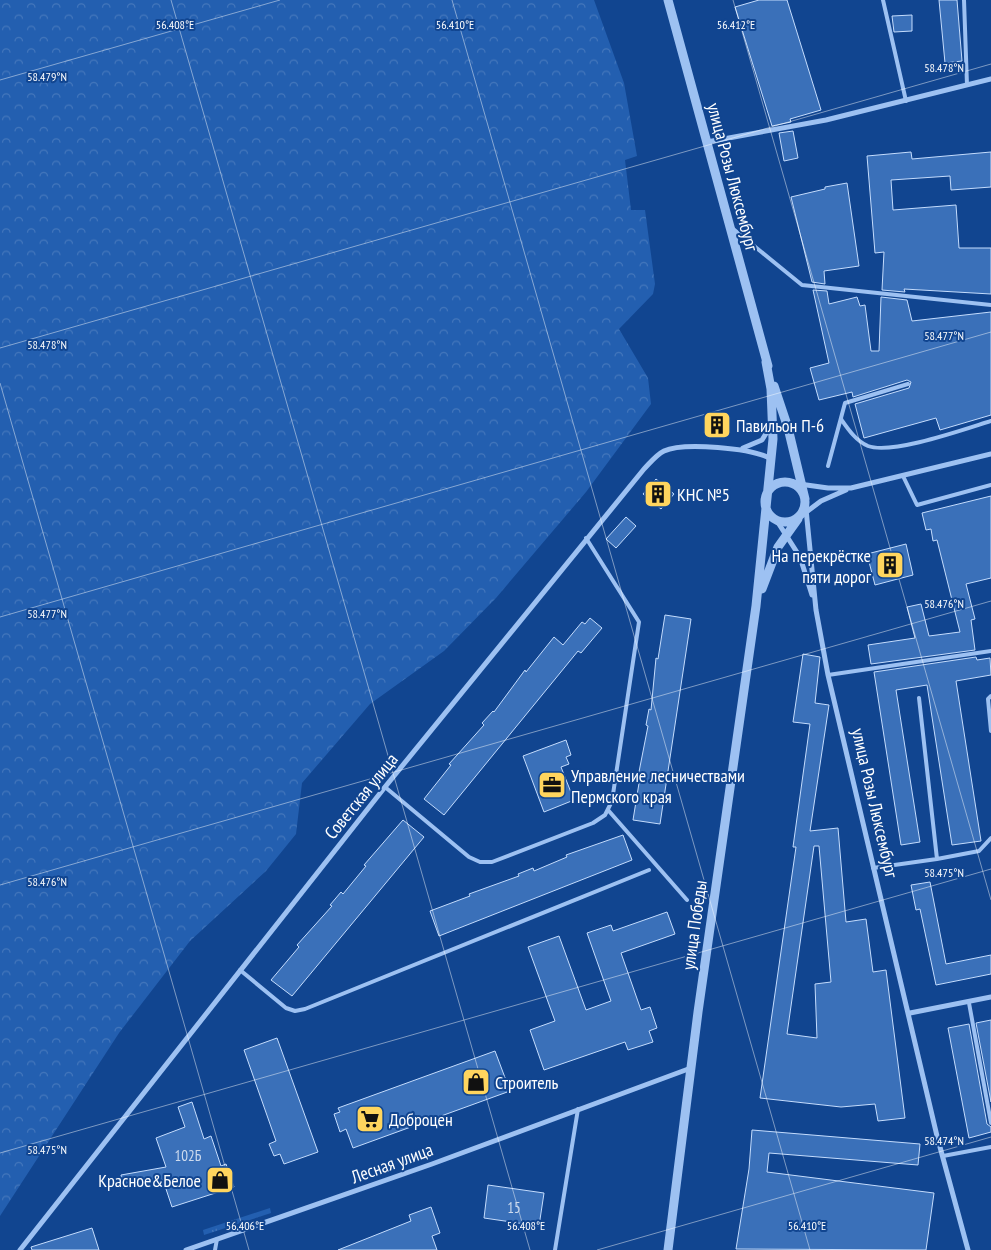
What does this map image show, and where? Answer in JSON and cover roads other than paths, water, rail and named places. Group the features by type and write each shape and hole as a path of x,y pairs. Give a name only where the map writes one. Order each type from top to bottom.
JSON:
{"street":[{"name":"улица Розы Люксембург","path":"668,0 766,362 788,428 805,499"},
{"path":"707,142 826,120 991,79"},
{"name":"улица Розы Люксембург","path":"765,499 771,459 773,415 766,362"},
{"path":"737,449 749,447 762,440 770,429 773,415"},
{"name":"Советская улица","path":"20,1250 385,787 644,469 665,451 684,448 737,449 763,454 771,459"},
{"path":"777,521 786,523 804,514 821,501 851,488 991,454"},
{"path":"785,482 795,484 802,490 805,499 804,514"},
{"path":"816,610 800,557 786,533 768,511 765,499 769,490 776,484 785,482 828,488 851,488"},
{"name":"улица Победы","path":"668,1250 691,1068 756,606 765,499"},
{"name":"улица Розы Люксембург","path":"804,514 816,610 828,675 943,1156 968,1250"},
{"name":"улица Победы","path":"756,606 772,557 786,533 804,514"},
{"path":"910,1013 991,997"},
{"name":"Лесная улица","path":"186,1250 422,1167 691,1068"}],"lane":[{"path":"883,0 906,101"},
{"path":"964,0 967,85"},
{"path":"729,226 802,286 991,305"},
{"path":"828,466 845,403 908,384"},
{"path":"841,419 857,440 869,447 893,447 942,436 991,421"},
{"path":"903,476 917,505 991,485"},
{"path":"385,787 469,857 480,862 492,862 593,823 608,810 612,801 639,622 586,538"},
{"path":"828,675 991,651"},
{"path":"991,696 988,699 991,731"},
{"path":"919,698 937,859"},
{"path":"608,810 687,900"},
{"path":"873,868 937,859 979,850 991,838"},
{"path":"240,970 286,1008 295,1011 305,1009 447,950 649,870"},
{"path":"968,1003 991,1123"},
{"path":"555,1250 578,1108"},
{"path":"943,1156 991,1146"},
{"path":"215,1250 217,1239"}],"place":[{"name":"Павильон П-6","path":"717,425"},
{"name":"КНС №5","path":"658,494"},
{"name":"На перекрёстке пяти дорог","path":"890,565"},
{"name":"Управление лесничествами Пермского края","path":"552,785"},
{"name":"Строитель","path":"476,1082"},
{"name":"Доброцен","path":"370,1119"},
{"name":"Красное&Белое","path":"220,1180"}]}
